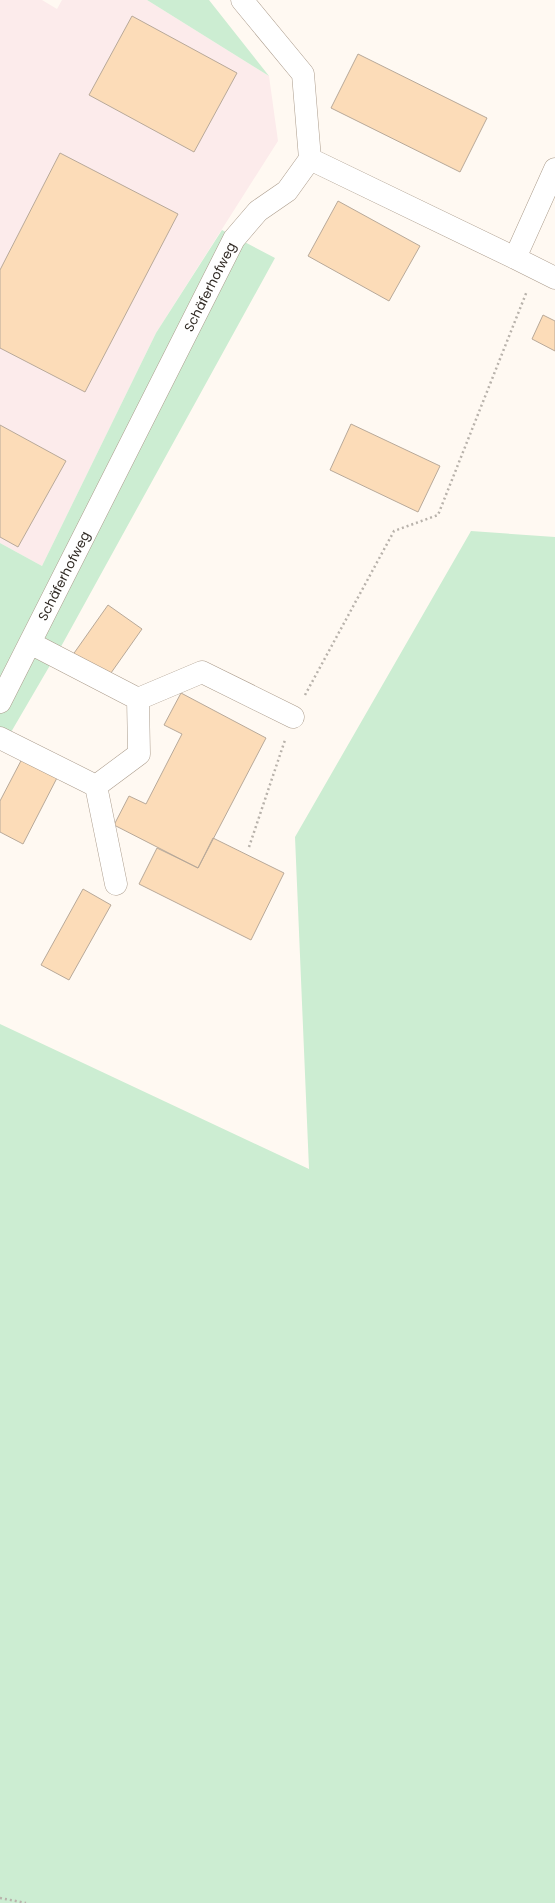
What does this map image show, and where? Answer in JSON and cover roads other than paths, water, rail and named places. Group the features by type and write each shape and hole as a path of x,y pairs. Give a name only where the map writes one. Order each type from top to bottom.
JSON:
{"street":[{"path":"242,0 303,74 310,159 555,278"},
{"name":"Schäferhofweg","path":"0,702 234,240 258,211 287,191 310,159"},
{"path":"515,258 555,169"},
{"path":"30,644 138,698 202,672 293,717"},
{"path":"96,786 139,754 138,698"},
{"path":"0,738 96,786"},
{"path":"96,786 116,884"}]}
